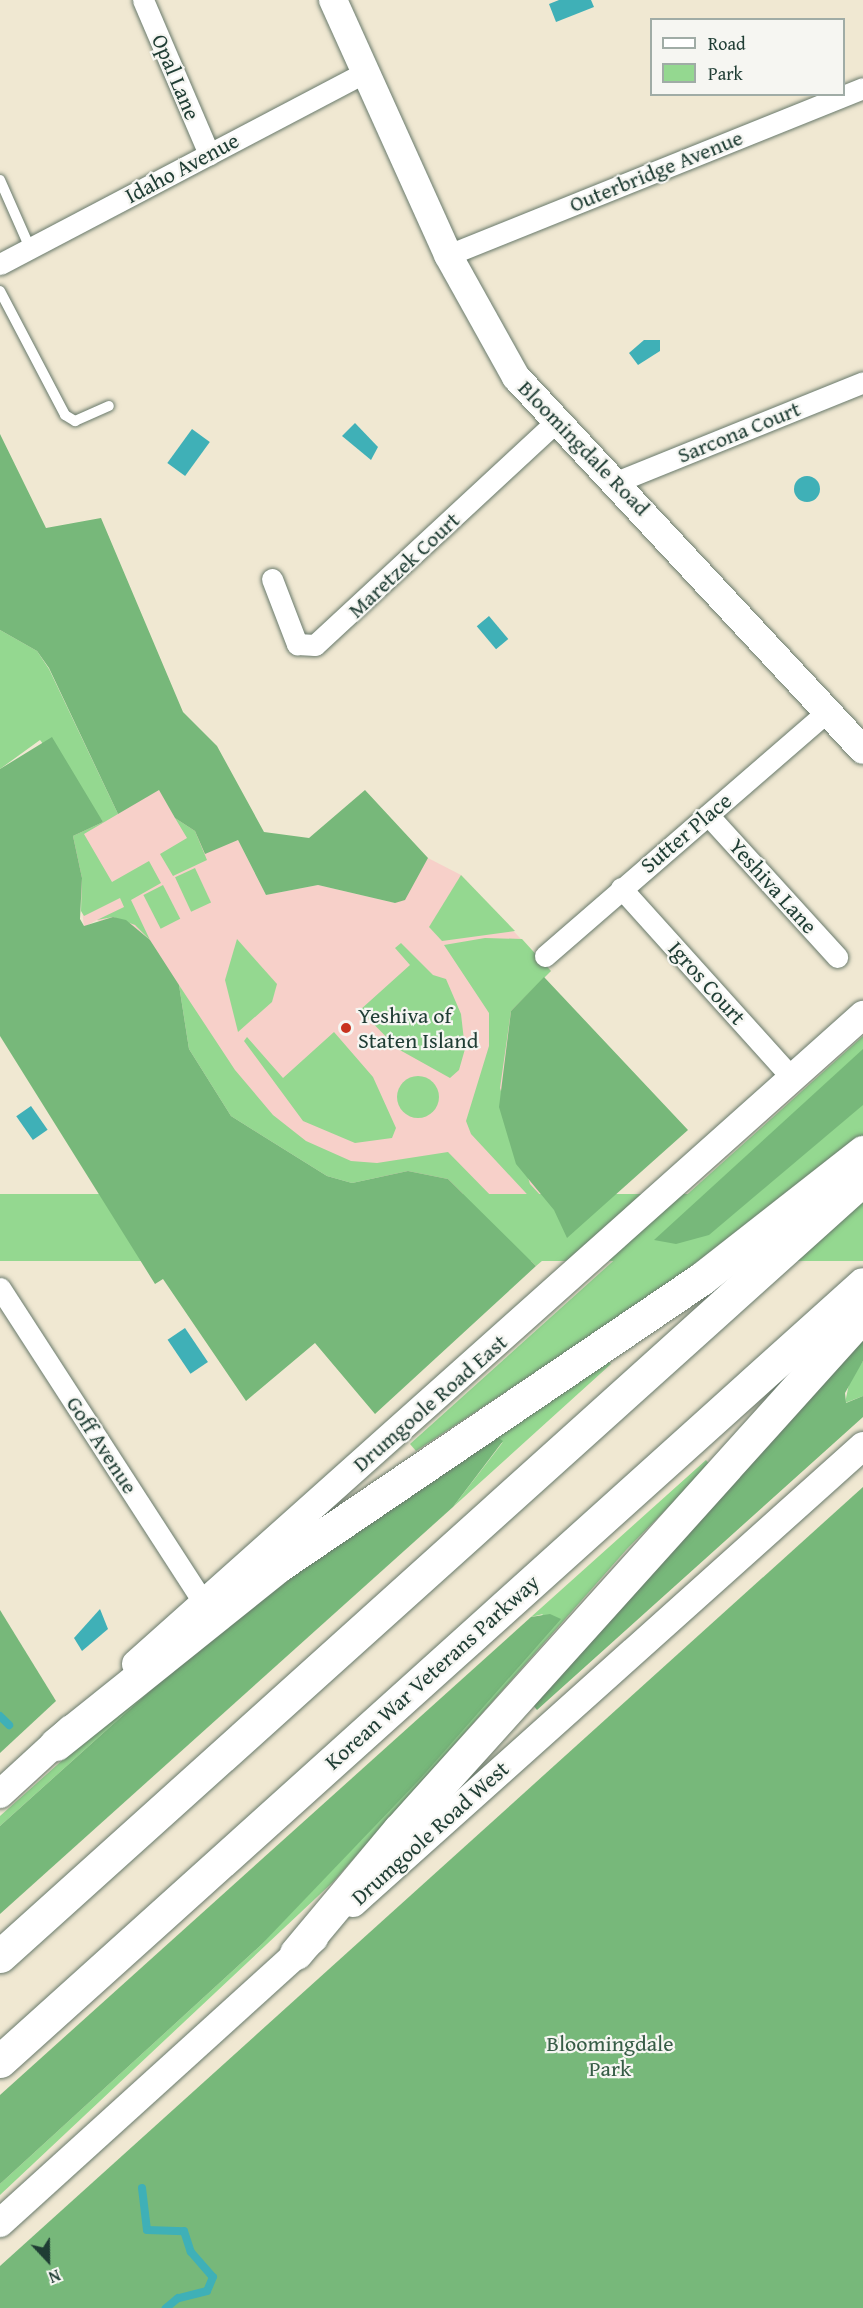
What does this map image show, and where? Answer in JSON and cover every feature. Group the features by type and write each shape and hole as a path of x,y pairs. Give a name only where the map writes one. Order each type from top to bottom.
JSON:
{"highway":[{"path":"56,1744 278,1566 701,1279 863,1152"},
{"path":"0,1956 863,1179"},
{"name":"Korean War Veterans Parkway","path":"0,2061 863,1284"},
{"path":"297,1953 399,1830 863,1315"}],"street":[{"name":"Opal Lane","path":"142,0 209,154"},
{"name":"Bloomingdale Road","path":"333,0 364,73 483,326 555,423 616,482 863,750"},
{"name":"Idaho Avenue","path":"0,264 364,73"},
{"name":"Outerbridge Avenue","path":"845,95 863,88"},
{"name":"Outerbridge Avenue","path":"448,255 843,96"},
{"name":"Sarcona Court","path":"616,482 863,382"},
{"name":"Maretzek Court","path":"272,579 297,644 315,645 555,423"},
{"name":"Sutter Place","path":"545,956 828,711"},
{"name":"Yeshiva Lane","path":"708,814 837,957"},
{"name":"Igros Court","path":"621,888 792,1078"},
{"name":"Drumgoole Road East","path":"0,1794 56,1744 203,1602 863,1015"},
{"name":"Goff Avenue","path":"0,1288 203,1602"},
{"name":"Drumgoole Road West","path":"0,2223 297,1953 863,1446"}],"lane":[{"path":"0,180 30,248"},
{"path":"0,291 65,415 75,422 109,406"}],"shaded area":[{"name":"Yeshiva of Staten Island","path":"159,789 175,818 238,840 266,895 318,885 395,903 428,858 461,875 551,971 544,977 567,1238 536,1266 468,1197 383,1177 255,1132 179,985 97,920 84,927 73,836"}],"green space":[{"path":"0,434 46,528 101,518 183,712 217,746 264,832 309,838 365,790 428,858 405,900 395,903 318,885 266,895 238,840 205,854 195,831 175,818 159,790 118,814 49,668 37,651 0,630"},
{"path":"0,630 37,651 49,669 118,814 84,834 112,882 149,861 161,883 131,900 150,940 135,925 113,917 97,920 124,907 120,898 84,916 81,911 82,878 73,836 103,822 40,740 0,769"},
{"path":"52,737 103,822 73,836 82,878 80,919 84,926 113,917 126,920 150,940 179,985 189,1049 231,1116 327,1176 352,1183 408,1171 448,1179 536,1266 375,1414 315,1343 246,1401 163,1279 155,1284 0,1036 0,769"},
{"path":"175,818 195,831 207,860 173,876 160,854 187,838"},
{"path":"195,868 211,902 191,912 175,877"},
{"path":"461,875 515,931 442,941 429,927"},
{"path":"163,885 180,919 161,929 143,895"},
{"path":"485,938 522,939 551,971 511,1011 500,1088 530,1184 554,1210 564,1234 471,1134 466,1121 489,1046 489,1013 444,945"},
{"path":"237,939 277,984 272,1002 238,1032 225,980"},
{"path":"401,943 433,975 446,979 461,1014 465,1049 459,1070 450,1078 398,1049 360,1010 410,965 395,948"},
{"path":"544,977 688,1130 567,1238 554,1210 516,1164 499,1107 511,1011"},
{"path":"179,985 235,1070 273,1115 306,1141 351,1161 377,1163 448,1152 549,1255 536,1266 448,1179 408,1171 352,1183 327,1176 231,1116 189,1049"},
{"path":"334,1032 373,1077 396,1128 392,1138 355,1143 303,1121 244,1041 247,1037 283,1078"},
{"path":"863,1036 863,1137 678,1278 416,1451 410,1444"},
{"path":"863,1049 863,1105 709,1235 676,1244 654,1240"},
{"path":"418,1076 426,1077 433,1082 438,1089 438,1105 433,1112 426,1117 418,1118 410,1117 403,1112 398,1105 397,1097 398,1089 403,1082 410,1077"},
{"path":"0,1194 863,1194 863,1261 0,1261"},
{"path":"863,1335 863,1361 845,1393 846,1403 863,1396 863,1417 537,1710 529,1700"},
{"path":"606,1358 611,1364 453,1507 503,1442 191,1654 0,1826 0,1816 191,1645"},
{"path":"863,1361 863,1396 845,1403 850,1379"},
{"path":"494,1435 503,1441 453,1507 0,1914 0,1826 191,1654 290,1574"},
{"path":"706,1460 710,1465 627,1549 333,1882 0,2195 0,2184 261,1945 543,1614 531,1617"},
{"name":"Bloomingdale Park","path":"863,1487 863,2308 0,2308 0,2266"},
{"path":"0,1610 56,1701 0,1753"},
{"path":"550,1614 561,1619 420,1779 261,1945 0,2184 0,2095 531,1617"}],"water":[{"path":"559,0 591,0 594,7 556,22 549,4"},
{"path":"644,340 660,340 660,351 638,365 629,353"},
{"path":"355,423 378,447 371,460 342,436"},
{"path":"192,429 210,442 185,476 167,463"},
{"path":"807,476 816,480 820,489 816,498 807,502 798,498 794,489 798,480"},
{"path":"489,616 508,639 496,649 477,626"},
{"path":"31,1106 48,1130 33,1140 16,1116"},
{"path":"185,1328 208,1362 191,1374 168,1340"},
{"path":"100,1609 108,1629 82,1651 74,1638"}],"waterway":[{"path":"0,1716 9,1725"},
{"path":"142,2188 147,2230 184,2231 191,2252 213,2277 207,2291 178,2298 166,2308"}],"place":[{"name":"Yeshiva of Staten Island","path":"346,1028"}]}
